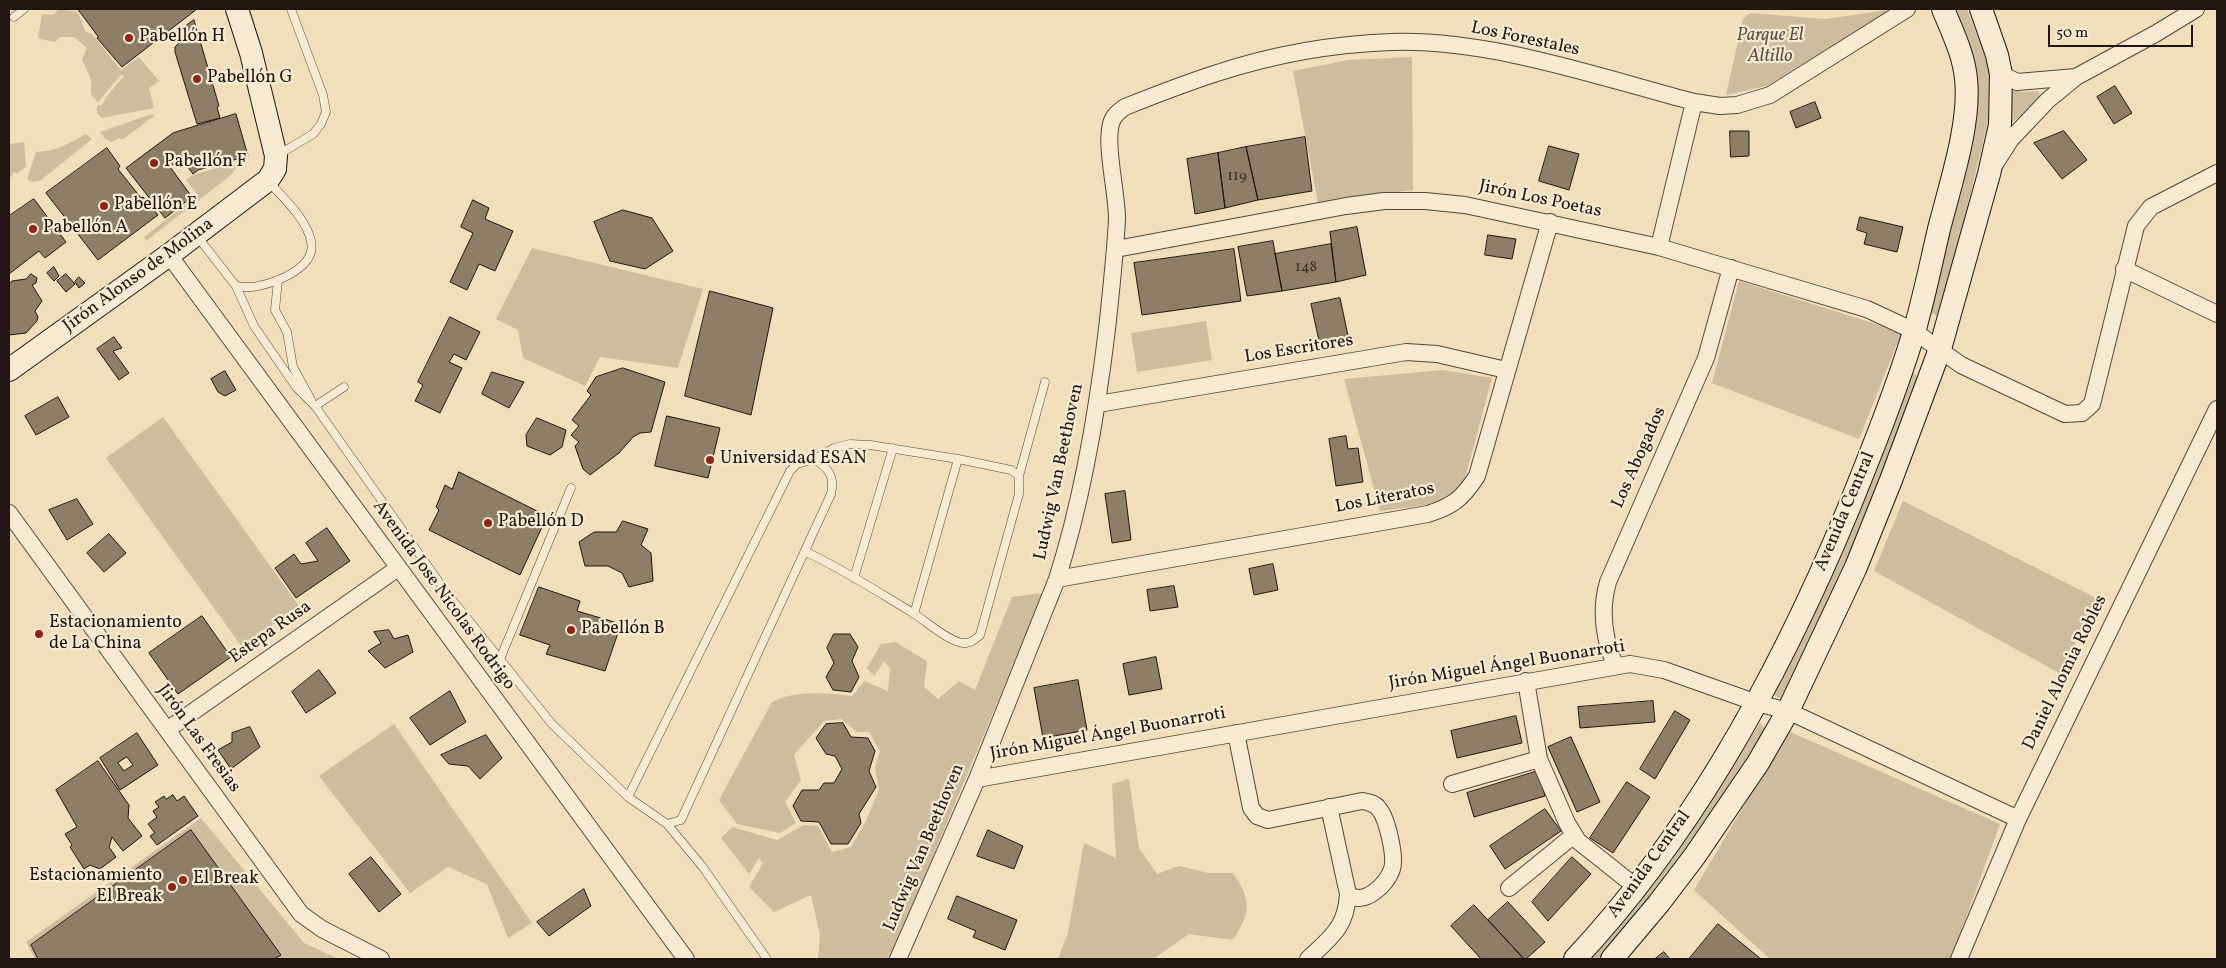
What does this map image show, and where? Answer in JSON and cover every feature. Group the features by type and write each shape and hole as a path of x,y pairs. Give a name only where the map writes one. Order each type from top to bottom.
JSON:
{"street":[{"path":"237,9 251,53 276,156 275,169 268,180"},
{"name":"Los Forestales","path":"1116,113 1124,107 1218,73 1278,58 1336,47 1392,42 1444,44 1489,50 1694,102 1720,106 1737,105 1770,95 1907,9"},
{"name":"Avenida Central","path":"1575,959 1636,887 1667,845 1732,747 1757,703 1829,556 1874,445 1914,331 1955,166 1967,101 1967,79 1963,62 1943,9"},
{"name":"Avenida Central","path":"1612,959 1660,903 1758,763 1788,711 1856,567 1940,349 1989,174 2000,125 2001,74 1997,55 1981,9"},
{"path":"1989,174 2011,139 2042,105 2076,77 2196,9"},
{"path":"2001,74 2017,82 2076,77"},
{"path":"1659,247 1694,102"},
{"name":"Ludwig Van Beethoven","path":"898,959 977,779 1057,578 1067,546 1098,404 1116,249 1117,209 1110,138 1111,125 1116,113"},
{"name":"Jirón Los Poetas","path":"1116,249 1384,200 1425,201 1465,205 1659,247 1867,309 1914,331 1961,365 2065,414 2082,413 2092,404 2136,226 2151,207 2217,173"},
{"name":"Jirón Alonso de Molina","path":"9,370 169,255 268,180"},
{"name":"Los Literatos","path":"1057,578 1428,514 1449,507 1466,494 1477,476 1550,222"},
{"name":"Avenida Jose Nicolas Rodrigo","path":"169,255 686,959"},
{"name":"Los Abogados","path":"1614,665 1608,650 1604,617 1604,596 1608,582 1706,358 1731,268"},
{"path":"2124,269 2217,314"},
{"name":"Los Escritores","path":"1098,404 1406,352 1437,354 1506,370"},
{"name":"Daniel Alomia Robles","path":"1959,959 2018,819 2217,409"},
{"name":"Jirón Las Fresias","path":"9,513 301,914 322,929 381,959"},
{"name":"Estepa Rusa","path":"167,730 398,568"},
{"name":"Jirón Miguel Ángel Buonarroti","path":"977,779 1614,665 1630,664 1653,667 1757,703 1788,711 2018,819"},
{"path":"1526,681 1539,759 1556,801 1574,835 1598,859 1636,887"},
{"path":"1236,733 1251,808 1257,816 1268,820 1362,801 1378,807 1383,814 1392,850 1393,868 1376,891 1364,898 1353,898 1348,894"},
{"path":"1452,784 1539,759"},
{"path":"1308,959 1339,929 1347,906 1348,894 1330,807"},
{"path":"1510,888 1574,835"}],"lane":[{"path":"14,17 24,9"},
{"path":"276,156 313,134 321,124 326,112 323,95 291,9"},
{"path":"236,286 257,287 278,280 299,268 309,258 312,247 308,233 295,212 268,180"},
{"path":"196,234 236,286 254,326 296,387 315,406"},
{"path":"278,280 275,310 287,332 293,367 315,406 446,592 552,724 628,798 667,824 702,866 767,959"},
{"path":"806,552 914,614 956,642 969,643 980,636 1019,494 1018,476 1045,382"},
{"path":"315,406 344,387"},
{"path":"628,798 790,470 797,464 814,459 834,448 850,444 893,448 958,459 1011,470 1018,476"},
{"path":"854,578 893,448"},
{"path":"667,824 681,820 806,552 831,494 834,485 831,475 825,466 814,459"},
{"path":"914,614 958,459"},
{"path":"500,659 571,488"}],"green space":[{"path":"59,9 78,12 85,31 93,35 121,70 139,57 159,81 149,88 154,108 102,118 97,113 97,106 102,105 124,76 121,75 98,102 94,99 91,93 90,77 82,59 87,48 74,37 60,37 55,42 38,38 42,14 53,15"},
{"name":"Parque El Altillo","path":"1893,9 1766,86 1726,95 1743,19 1750,13 1826,19"},
{"path":"1953,9 1967,9 1989,68 1992,87 1991,109 1940,319 1927,309 1975,111"},
{"path":"1412,57 1413,190 1318,203 1293,71 1348,60"},
{"path":"2013,90 2024,92 2038,91 2041,97 2006,128 2010,93"},
{"path":"152,114 154,116 122,140 119,138 111,142 105,139 100,132"},
{"path":"86,134 92,139 41,180 32,182 27,179 36,152 56,149"},
{"path":"24,142 26,167 17,173 13,172 12,177 9,176 9,144"},
{"path":"233,163 237,166 231,175 146,241 144,237 198,195 186,180 193,175"},
{"path":"532,248 703,289 678,368 600,357 585,386 523,358 518,330 496,319"},
{"path":"1739,281 1895,330 1901,334 1859,439 1712,383"},
{"path":"1206,321 1212,360 1137,372 1131,333"},
{"path":"1443,370 1492,378 1463,486 1441,503 1380,511 1344,379"},
{"path":"1909,371 1922,378 1848,564 1783,700 1771,693"},
{"path":"163,417 299,606 242,647 106,458"},
{"path":"1903,501 2096,598 2061,674 1874,571"},
{"path":"1043,593 890,959 818,959 820,935 811,895 774,912 749,887 763,863 759,858 749,874 721,838 732,827 777,840 804,825 818,826 832,852 851,847 866,821 879,789 875,768 880,751 869,732 857,732 841,719 824,721 794,755 801,780 785,802 796,823 780,833 737,824 719,800 772,702 801,694 821,693 852,696 864,681 888,691 890,668 884,661 874,676 867,668 881,644 895,642 927,661 924,687 938,699 959,681 975,690 1012,597"},
{"path":"1760,723 1766,730 1764,741 1635,922 1600,959 1583,959 1673,859"},
{"path":"394,724 532,923 508,938 487,884 448,867 410,893 319,776"},
{"path":"1788,731 2000,824 1951,959 1770,959 1694,890"},
{"path":"1129,779 1139,848 1157,874 1179,866 1208,873 1233,873 1244,892 1247,906 1246,914 1233,940 1189,934 1153,959 1058,959 1068,933 1084,843 1116,858 1112,784"},
{"name":"El Break","path":"201,818 304,943 339,959 35,959 26,942"}],"building":[{"name":"Pabellón H","path":"78,9 197,9 122,67 97,38"},
{"name":"Pabellón G","path":"194,20 219,106 217,107 220,118 197,124 175,52 175,47 181,41 172,36"},
{"path":"2115,86 2132,113 2114,124 2097,97"},
{"path":"1815,102 1821,118 1796,128 1790,112"},
{"name":"Pabellón F","path":"236,114 248,156 198,170 193,174 181,158 170,167 192,197 165,218 126,168 173,133"},
{"path":"1730,131 1749,131 1749,156 1731,157"},
{"path":"2064,131 2087,160 2062,179 2034,143"},
{"path":"1305,137 1312,191 1258,200 1246,147"},
{"path":"1549,146 1579,154 1569,190 1539,181"},
{"path":"1246,147 1258,200 1225,208 1218,153"},
{"name":"Pabellón E","path":"107,148 120,166 118,169 141,198 143,197 158,215 98,260 46,193"},
{"path":"1218,153 1225,208 1195,214 1187,159"},
{"name":"Pabellón A","path":"34,199 66,242 45,258 39,251 9,274 9,216"},
{"path":"473,200 489,208 485,219 513,231 495,271 479,264 467,290 450,282 473,233 461,227"},
{"path":"623,210 652,218 673,251 645,269 610,261 594,222"},
{"path":"1860,217 1903,227 1897,252 1864,244 1867,233 1857,230"},
{"path":"1357,227 1366,275 1336,282 1330,232"},
{"path":"1488,235 1516,239 1512,259 1485,255"},
{"path":"1273,241 1282,291 1247,296 1238,247"},
{"path":"1331,244 1336,282 1282,291 1275,254"},
{"path":"1234,249 1241,301 1142,315 1134,263"},
{"path":"54,267 59,276 54,281 47,273"},
{"path":"31,274 37,278 36,283 32,285 42,301 35,311 38,317 37,321 26,333 9,335 9,284 12,281 26,279"},
{"path":"66,274 75,284 66,292 57,281"},
{"path":"79,277 85,283 79,288 75,282"},
{"path":"710,291 773,308 751,415 685,396"},
{"path":"1340,298 1350,345 1321,350 1311,304"},
{"path":"450,317 480,332 466,360 454,354 449,362 462,368 440,413 415,401 423,385 418,382"},
{"path":"114,337 122,348 113,351 129,373 119,380 97,349"},
{"path":"623,368 665,382 651,432 640,433 633,437 619,453 590,475 583,469 575,446 579,442 571,435 579,426 572,420 591,395 587,391 596,377"},
{"path":"225,371 236,390 225,396 218,392 211,379"},
{"path":"492,372 524,382 509,408 482,394"},
{"path":"58,397 69,417 36,435 25,416"},
{"path":"667,416 720,428 708,478 655,466"},
{"path":"537,418 566,430 562,447 550,455 527,446 526,435"},
{"path":"1346,436 1348,449 1358,448 1363,482 1336,486 1329,439"},
{"name":"Pabellón D","path":"459,472 547,516 520,575 429,530 439,510 436,507 445,485 452,489"},
{"path":"1125,491 1131,540 1112,543 1105,494"},
{"path":"77,499 93,524 67,540 49,510"},
{"path":"623,521 648,529 641,545 651,553 653,581 629,587 622,573 608,566 585,566 579,542 594,532 616,532"},
{"path":"327,528 350,561 296,598 275,568 294,554 301,564 318,561 306,543"},
{"path":"109,534 126,553 104,572 87,553"},
{"path":"1273,564 1278,590 1254,595 1249,569"},
{"path":"1174,586 1178,607 1150,611 1147,590"},
{"name":"Pabellón B","path":"539,587 580,601 577,611 621,624 605,671 546,654 550,645 520,635"},
{"path":"202,616 231,657 178,694 149,653"},
{"path":"389,630 394,639 408,635 413,652 385,668 368,651 381,643 374,632"},
{"path":"834,634 850,634 858,647 852,661 859,677 851,692 833,690 826,677 834,663 827,648"},
{"path":"1156,657 1162,689 1129,695 1123,664"},
{"path":"319,670 336,693 306,713 292,692"},
{"path":"1078,680 1087,730 1043,738 1034,688"},
{"path":"450,691 466,722 430,745 410,718"},
{"path":"1653,701 1655,722 1580,728 1578,707"},
{"path":"1675,711 1690,720 1655,779 1640,769"},
{"path":"1516,716 1522,743 1457,758 1451,731"},
{"path":"843,723 851,737 868,738 875,751 869,771 876,787 859,814 861,823 848,844 831,844 819,822 801,821 793,806 802,790 819,790 824,783 834,783 842,769 835,756 826,754 816,738 826,724"},
{"path":"250,727 260,747 231,769 218,750 232,742 232,733"},
{"path":"137,733 158,765 120,790 100,758","holes":["127,757 133,765 124,771 118,763"]},
{"path":"486,735 502,758 480,779 468,766 449,764 441,755"},
{"path":"1571,737 1600,802 1577,812 1548,747"},
{"path":"98,761 129,805 128,818 142,836 123,851 112,837 109,847 116,857 100,869 90,865 84,869 70,847 72,845 65,834 77,827 56,790"},
{"path":"1538,771 1545,796 1474,817 1467,793"},
{"path":"1627,782 1650,797 1613,853 1590,838"},
{"path":"173,795 177,801 184,796 198,816 157,845 150,836 155,833 148,824 157,817 153,811 159,807 155,802 164,796 166,799"},
{"path":"1545,809 1561,831 1505,869 1490,846"},
{"name":"El Break","path":"191,830 281,955 274,959 38,959 31,945"},
{"path":"988,830 1023,846 1014,869 977,856"},
{"path":"371,857 401,894 379,912 349,874"},
{"path":"1572,857 1591,874 1548,921 1532,902"},
{"path":"584,889 591,906 549,936 537,922"},
{"path":"957,896 1017,920 1005,950 973,937 976,931 948,919"},
{"path":"1508,902 1545,942 1526,959 1488,920"},
{"path":"1474,905 1524,959 1481,959 1451,926"},
{"path":"1718,924 1761,959 1689,959"},
{"path":"1664,952 1670,959 1655,959"}],"place":[{"name":"Pabellón H","path":"129,38"},
{"name":"Pabellón G","path":"197,79"},
{"name":"Pabellón F","path":"154,163"},
{"name":"Pabellón E","path":"104,206"},
{"name":"Pabellón A","path":"33,229"},
{"name":"Universidad ESAN","path":"710,460"},
{"name":"Pabellón D","path":"488,523"},
{"name":"Pabellón B","path":"571,630"},
{"name":"Estacionamiento de La China","path":"39,634"},
{"name":"El Break","path":"183,880"},
{"name":"Estacionamiento El Break","path":"172,887"}]}
